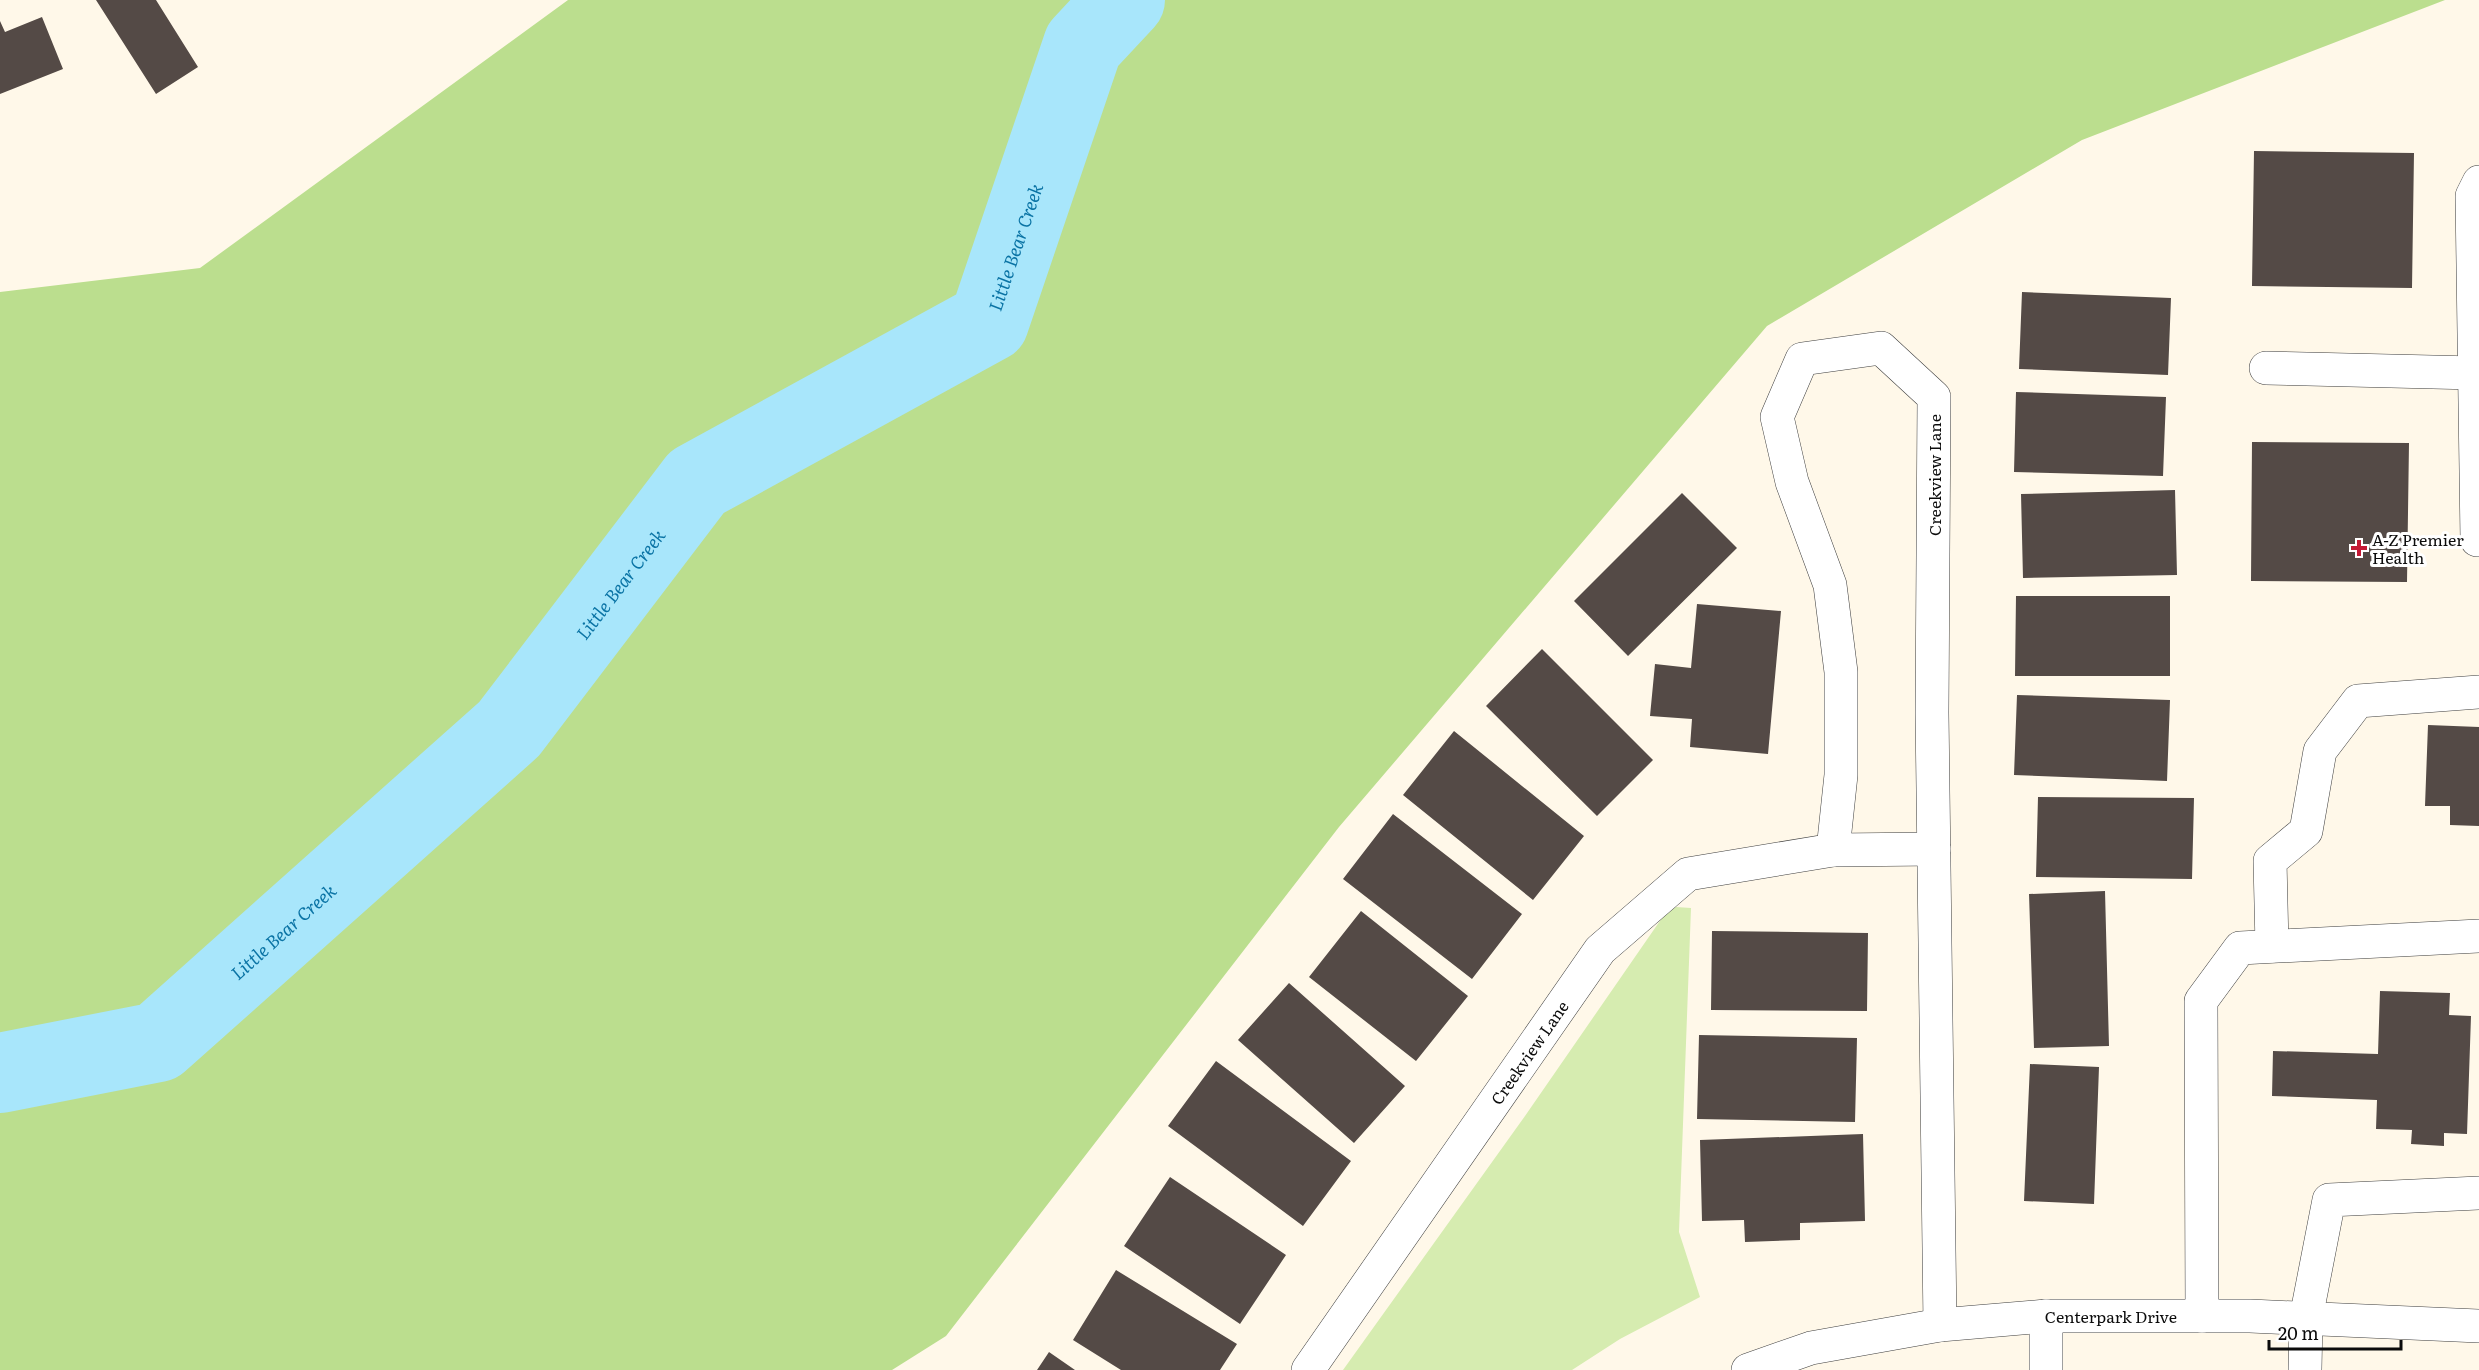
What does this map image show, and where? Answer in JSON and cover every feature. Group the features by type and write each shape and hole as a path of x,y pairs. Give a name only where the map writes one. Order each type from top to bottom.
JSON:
{"street":[{"path":"2477,540 2472,196 2479,182"},
{"name":"Creekview Lane","path":"1833,850 1841,775 1841,672 1830,585 1792,482 1777,417 1802,359 1881,348 1934,397 1932,713 1940,1325"},
{"path":"2266,368 2475,373"},
{"path":"2272,946 2270,861 2306,831 2320,751 2358,701 2479,692"},
{"name":"Creekview Lane","path":"1308,1370 1600,950 1688,874 1833,850 1934,849"},
{"path":"2202,1316 2201,1001 2240,948 2479,936"},
{"path":"2305,1370 2306,1318 2329,1200 2479,1193"},
{"path":"2046,1316 2046,1370"},
{"name":"Centerpark Drive","path":"1748,1370 1811,1348 1940,1325 2046,1316 2306,1318 2479,1326"}],"green space":[{"path":"568,0 2445,0 2082,140 1767,326 1339,827 946,1336 892,1370 0,1370 0,292 200,268"},
{"path":"1676,907 1691,908 1679,1232 1700,1297 1620,1339 1572,1370 1343,1370 1525,1116 1664,915"}],"building":[{"path":"96,0 156,0 198,67 156,94"},
{"path":"42,17 63,69 0,94 0,21 5,32"},
{"path":"2254,151 2414,153 2412,288 2252,286"},
{"path":"2022,292 2171,298 2168,375 2019,369"},
{"path":"2016,392 2166,397 2163,476 2014,472"},
{"path":"2252,442 2409,443 2407,582 2251,581"},
{"path":"2175,490 2177,575 2023,578 2021,494"},
{"path":"1682,493 1737,548 1628,656 1574,601"},
{"path":"2016,596 2170,596 2170,676 2015,676"},
{"path":"1697,604 1781,611 1768,754 1690,747 1692,719 1650,716 1655,664 1691,668"},
{"path":"1542,649 1653,760 1597,816 1486,706"},
{"path":"2017,695 2170,700 2167,781 2014,775"},
{"path":"2428,725 2479,727 2479,826 2450,825 2450,806 2425,806"},
{"path":"1454,731 1584,836 1533,900 1403,795"},
{"path":"2038,797 2194,798 2192,879 2036,877"},
{"path":"1393,814 1522,914 1472,979 1343,879"},
{"path":"2105,891 2109,1046 2034,1048 2029,894"},
{"path":"1361,911 1468,996 1416,1061 1309,977"},
{"path":"1712,931 1868,933 1867,1011 1711,1010"},
{"path":"1289,983 1405,1086 1354,1143 1238,1040"},
{"path":"2380,991 2450,993 2449,1015 2471,1016 2467,1134 2444,1133 2444,1146 2411,1144 2412,1130 2376,1129 2377,1100 2272,1096 2273,1051 2378,1054"},
{"path":"1699,1035 1857,1038 1855,1122 1697,1119"},
{"path":"1216,1061 1351,1161 1303,1226 1168,1126"},
{"path":"2030,1064 2099,1067 2094,1204 2024,1201"},
{"path":"1863,1134 1865,1221 1800,1223 1800,1240 1745,1242 1744,1220 1702,1221 1700,1140"},
{"path":"1170,1177 1286,1255 1240,1324 1124,1246"},
{"path":"1116,1270 1237,1344 1220,1370 1121,1370 1073,1340"},
{"path":"1049,1352 1075,1370 1037,1370"}],"waterway":[{"name":"Little Bear Creek","path":"0,1073 158,1042 509,729 697,482 989,322 1083,45 1125,0"}],"place":[{"name":"A-Z Premier Health","path":"2359,548"}]}
